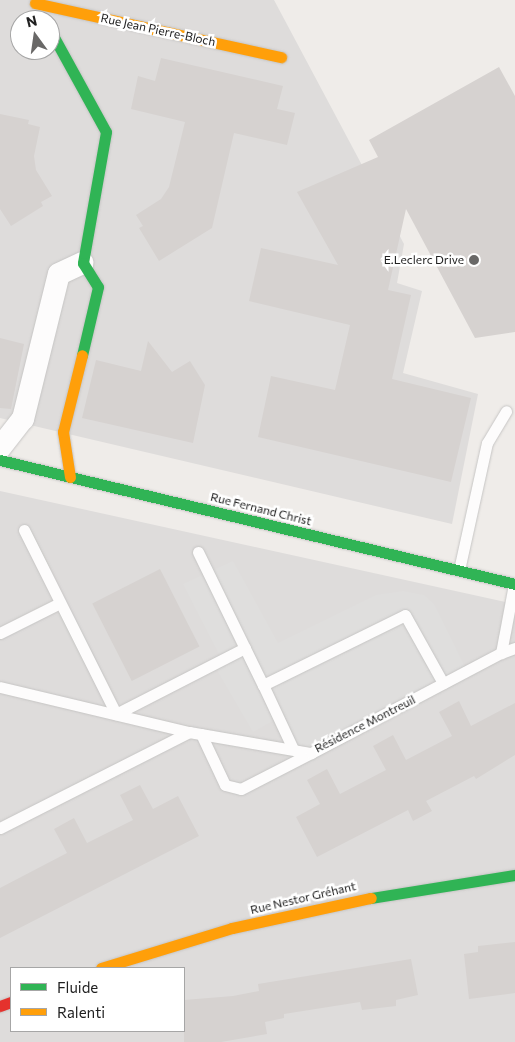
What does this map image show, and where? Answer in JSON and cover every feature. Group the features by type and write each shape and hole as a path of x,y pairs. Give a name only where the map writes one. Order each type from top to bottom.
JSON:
{"main road":[{"name":"Rue Jean Pierre-Bloch","path":"38,8 281,57"},
{"path":"60,48 106,132 83,263 98,287 63,432 70,477"},
{"name":"Rue Fernand Christ","path":"0,460 514,584"},
{"name":"Rue Nestor Gréhant","path":"104,967 232,928 324,906 515,875"}],"street":[{"path":"0,448 23,419 59,274 83,263"}],"lane":[{"path":"459,570 487,443 506,410"},
{"path":"24,530 116,714 245,648"},
{"path":"198,552 294,750"},
{"path":"501,653 514,584"},
{"path":"0,633 60,603"},
{"path":"263,685 405,615 443,683"},
{"name":"Résidence Montreuil","path":"0,687 195,733 311,753 501,653 515,648"},
{"path":"0,828 195,733 225,785 241,789 311,753"}],"shaded area":[{"path":"0,0 274,0 404,244 397,283 422,291 403,373 478,394 452,524 0,418"},
{"path":"0,491 515,604 515,1042 0,1042"},
{"path":"233,561 278,643 376,595 403,591 424,595 434,604 467,671 311,753 293,749 278,718 253,732 214,665 222,660 183,584"}],"building":[{"path":"161,58 283,86 277,109 295,113 287,145 234,133 212,228 159,261 139,228 143,226 136,215 161,199 169,187 185,122 131,109 138,76 155,81"},
{"path":"499,67 515,96 515,332 475,338 406,209 388,290 411,295 392,379 471,398 451,482 258,437 271,376 335,390 350,325 249,301 261,248 338,265 297,192 378,157 369,140"},
{"path":"0,114 29,120 28,124 40,127 34,156 36,170 52,196 41,202 43,206 11,226 0,209"},
{"path":"0,338 24,344 11,409 0,408"},
{"path":"148,341 172,372 190,361 205,385 193,443 82,418 96,360 141,371"},
{"path":"160,569 199,647 132,681 92,604"},
{"path":"459,701 471,726 515,703 515,755 476,779 474,776 426,801 432,811 413,821 408,810 317,857 296,817 320,804 307,780 327,769 340,794 386,770 373,746 393,735 406,760 452,736 439,712"},
{"path":"140,785 153,809 178,796 199,836 0,938 0,888 67,853 54,829 74,818 87,843 133,820 120,795"},
{"path":"515,942 515,993 469,999 464,954 478,952 478,946"},
{"path":"411,959 418,995 396,1000 396,1006 362,1010 360,1002 284,1014 284,1018 265,1022 267,1034 221,1042 184,1042 185,1000 233,996 259,991 258,984"}],"traffic: fast":[{"path":"60,48 106,132 83,263 98,287 82,355"},
{"path":"0,460 515,584"},
{"path":"371,898 515,875"}],"traffic: slow":[{"path":"35,3 281,57"},
{"path":"70,477 63,432 82,355"},
{"path":"104,967 232,928 371,898"}],"traffic: jam":[{"path":"0,1006 10,1002"}],"place":[{"name":"E.Leclerc Drive","path":"474,260"}]}
